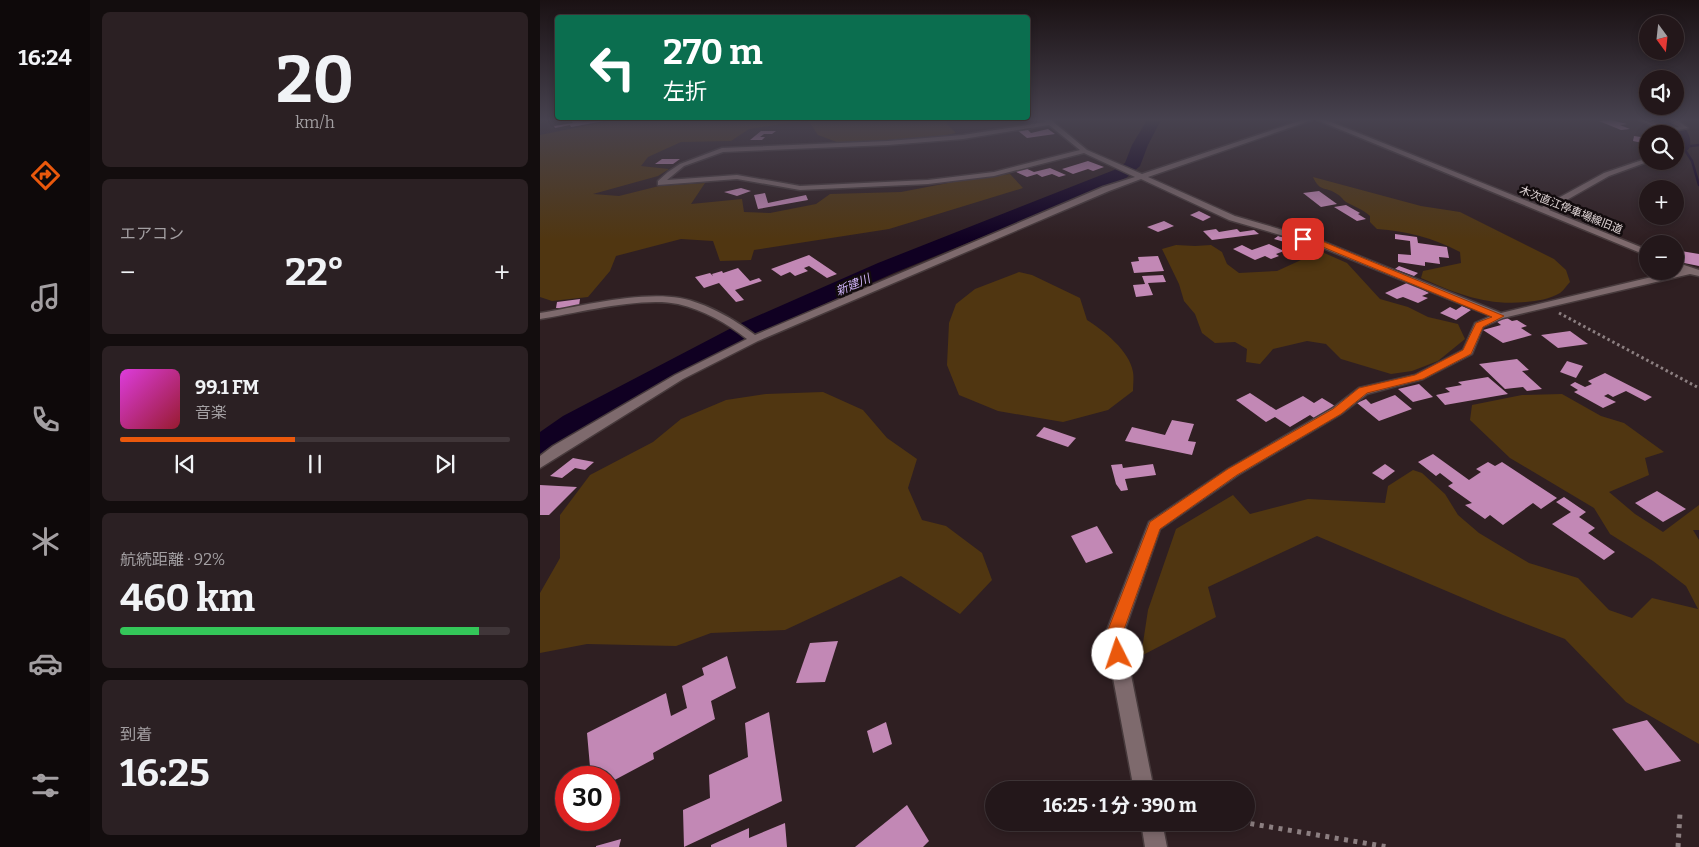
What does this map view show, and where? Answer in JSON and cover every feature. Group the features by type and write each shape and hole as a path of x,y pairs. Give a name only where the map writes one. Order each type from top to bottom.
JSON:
{"street":[{"path":"697,160 682,165 670,173 661,183 737,177 800,188 928,182 994,174 1051,160"},
{"path":"1103,160 1232,218 1321,244 1500,316"},
{"path":"540,463 558,449 672,381 753,337 1106,189 1188,160"},
{"name":"木次直江停車場線旧道","path":"1418,160 1639,249"},
{"path":"1543,210 1623,165 1639,162"},
{"path":"1142,781 1114,635 1154,526 1233,472 1337,411 1363,391 1419,377 1468,352 1479,325 1500,316 1694,272"},
{"path":"540,316 642,300 679,301 729,320 753,337"},
{"path":"1153,831 1156,847"}],"path":[{"path":"1545,305 1699,388"},
{"path":"1678,847 1680,813"},
{"path":"1255,824 1388,847"}],"shaded area":[{"path":"540,160 646,160 641,166 669,169 658,176 593,194 619,196 659,186 705,183 691,204 742,199 744,212 770,213 816,204 830,194 901,192 969,179 1010,174 1023,188 889,229 754,250 751,260 720,261 713,241 681,239 616,256 610,271 588,297 552,301 540,297"},
{"path":"1313,177 1421,206 1460,212 1554,259 1566,270 1570,282 1556,295 1543,299 1512,303 1472,298 1447,289 1421,278 1423,271 1461,263 1460,252 1420,236 1399,231 1377,229 1370,222 1370,216 1346,202 1340,196 1318,185"},
{"path":"1176,245 1211,245 1222,252 1227,264 1239,273 1277,271 1301,260 1302,252 1322,252 1347,263 1380,299 1408,307 1428,317 1458,324 1465,339 1438,361 1412,371 1391,374 1341,359 1326,344 1307,341 1273,349 1260,364 1246,362 1247,349 1235,342 1215,343 1202,333 1195,314 1184,301 1179,284 1162,249"},
{"path":"1019,272 1032,275 1080,298 1087,320 1108,335 1127,356 1133,372 1133,391 1108,410 1063,422 998,411 959,395 947,365 949,323 956,304 975,289"},
{"path":"823,392 863,410 887,438 917,459 908,488 922,520 946,526 982,553 992,580 960,614 901,576 785,630 711,633 676,646 587,644 540,653 540,593 560,558 560,515 590,475 653,442 681,419 726,400 766,394"},
{"path":"1562,394 1601,416 1624,423 1664,452 1645,458 1649,475 1609,492 1635,514 1663,532 1699,505 1699,530 1693,530 1699,540 1699,744 1626,702 1565,639 1503,615 1317,536 1208,587 1216,617 1141,656 1148,610 1176,529 1233,495 1250,514 1308,499 1385,503 1388,486 1413,470 1422,473 1445,494 1458,515 1479,533 1529,563 1578,578 1609,610 1632,618 1652,598 1698,609 1686,586 1653,561 1610,534 1594,508 1510,458 1470,420 1472,405 1522,395"}],"building":[{"path":"661,160 679,160 673,164 655,164"},
{"path":"1088,161 1104,167 1093,171 1088,169 1073,174 1062,169"},
{"path":"1025,168 1034,172 1050,168 1066,175 1059,177 1052,174 1042,177 1037,174 1027,177 1014,171"},
{"path":"741,188 751,191 737,196 724,192"},
{"path":"1319,191 1337,204 1321,207 1303,193"},
{"path":"765,193 768,203 806,195 808,200 758,209 754,195"},
{"path":"1346,205 1366,219 1357,221 1334,207"},
{"path":"1199,211 1211,217 1203,221 1190,215"},
{"path":"1164,221 1174,226 1158,232 1147,227"},
{"path":"1216,229 1219,232 1237,229 1240,232 1254,230 1259,234 1212,240 1203,231"},
{"path":"1395,234 1417,237 1418,243 1447,247 1449,258 1439,257 1440,264 1425,262 1425,266 1398,262 1398,254 1411,255 1410,241 1395,239"},
{"path":"1278,236 1305,244 1302,247 1274,239"},
{"path":"1269,244 1284,251 1276,254 1279,256 1271,259 1265,256 1255,260 1233,249 1242,245 1252,250"},
{"path":"1684,252 1699,254 1699,266 1684,263"},
{"path":"809,255 837,274 827,278 809,266 804,268 808,271 795,276 790,272 781,276 771,269"},
{"path":"1158,256 1164,271 1134,273 1131,262 1139,261 1138,257"},
{"path":"1399,266 1418,273 1414,276 1395,269"},
{"path":"738,268 750,281 759,278 762,281 735,290 744,300 736,302 719,283 704,288 695,277 710,273 713,276 712,274"},
{"path":"1163,275 1166,282 1148,283 1153,295 1136,297 1133,285 1145,284 1142,276"},
{"path":"1409,282 1429,293 1422,296 1428,298 1418,303 1403,297 1397,299 1385,293"},
{"path":"580,299 579,306 560,310 561,308 556,308 557,302"},
{"path":"1462,306 1471,310 1456,320 1440,313 1450,307 1456,310"},
{"path":"1507,318 1512,321 1517,320 1527,326 1521,328 1532,335 1503,343 1483,330 1501,325 1496,321"},
{"path":"1570,331 1588,344 1558,348 1541,335"},
{"path":"1517,359 1529,370 1522,371 1542,389 1527,391 1523,387 1505,389 1479,364"},
{"path":"1567,361 1583,366 1576,378 1560,372"},
{"path":"1605,373 1652,397 1645,401 1626,391 1613,397 1608,394 1604,396 1616,402 1603,408 1574,392 1578,390 1570,385 1575,382 1585,387 1592,384 1588,381"},
{"path":"1488,377 1508,394 1445,405 1436,395 1450,392 1445,388 1462,385 1458,382"},
{"path":"1419,384 1433,397 1413,402 1398,389"},
{"path":"1250,393 1276,410 1303,396 1314,403 1322,398 1335,406 1314,418 1310,415 1290,427 1275,417 1266,422 1236,400"},
{"path":"1395,395 1412,409 1379,421 1357,403 1366,399 1371,404"},
{"path":"1172,420 1194,424 1188,441 1196,442 1192,455 1125,441 1132,427 1165,435"},
{"path":"1044,427 1076,438 1068,447 1036,436"},
{"path":"1433,454 1469,480 1481,472 1476,469 1488,462 1495,466 1502,462 1557,498 1541,509 1533,503 1503,525 1490,515 1485,519 1465,505 1472,503 1448,486 1453,483 1440,473 1436,476 1418,462"},
{"path":"573,458 594,462 585,470 575,468 562,478 550,476"},
{"path":"1122,464 1123,468 1153,464 1156,475 1125,479 1128,490 1121,491 1116,484 1111,465"},
{"path":"1385,464 1395,471 1383,480 1372,473"},
{"path":"540,485 577,487 549,515 540,515"},
{"path":"1657,491 1686,509 1663,522 1635,503"},
{"path":"1564,497 1586,512 1579,517 1595,528 1588,533 1615,552 1604,560 1552,524 1571,512 1556,502"},
{"path":"1097,526 1113,553 1086,563 1071,536"},
{"path":"838,641 825,682 796,683 810,643"},
{"path":"727,656 736,688 711,701 715,719 653,753 654,759 620,777 620,766 590,766 587,733 666,693 671,716 687,708 682,686 704,675 702,668"},
{"path":"769,712 782,801 684,847 683,810 710,798 709,775 748,757 745,723"},
{"path":"1647,720 1681,761 1645,771 1612,729"},
{"path":"886,722 892,744 873,753 867,731"},
{"path":"907,805 929,841 923,847 855,847"},
{"path":"785,823 787,847 711,847 711,845 749,828 749,838"},
{"path":"621,839 619,847 596,847 596,846"}],"waterway":[{"name":"新建川","path":"540,447 574,423 748,329 886,268 1120,174 1132,166 1134,160"},
{"path":"1691,160 1699,185"}],"route":[{"path":"1118,654 1114,635 1154,526 1233,472 1337,411 1363,391 1419,377 1468,352 1479,325 1500,316 1321,244 1303,239"}]}
